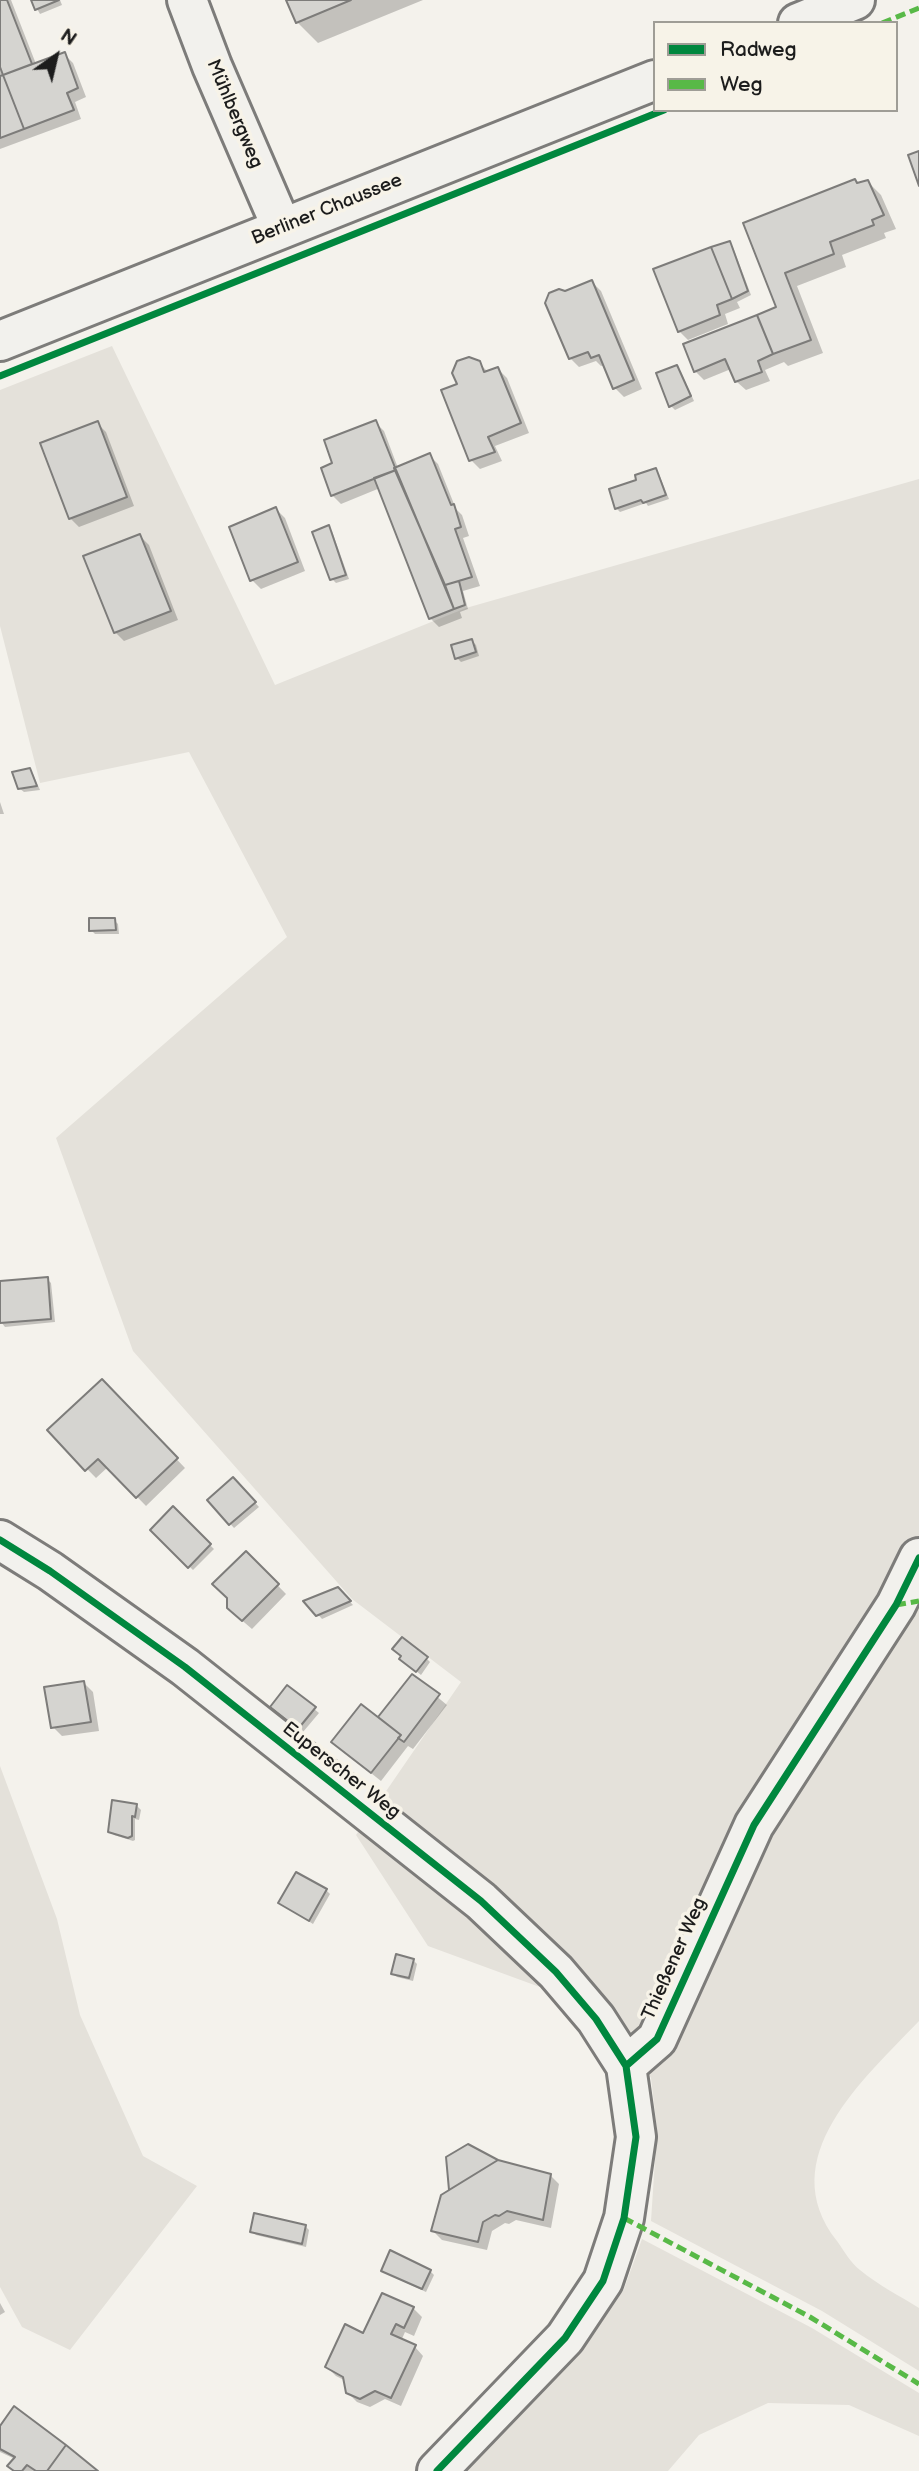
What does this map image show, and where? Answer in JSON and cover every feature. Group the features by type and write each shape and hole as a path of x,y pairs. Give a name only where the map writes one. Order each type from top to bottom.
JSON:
{"street":[{"name":"Mühlbergweg","path":"187,0 212,66 282,228"},
{"path":"803,21 855,0"},
{"name":"Berliner Chaussee","path":"0,341 653,81"},
{"name":"Euperscher Weg","path":"0,1540 185,1667 481,1902 556,1972 596,2019 626,2066"},
{"name":"Thießener Weg","path":"626,2066 657,2039 754,1825 896,1605 919,1558"},
{"path":"437,2471 565,2338 603,2281 624,2218 636,2137 626,2066"}],"shaded area":[{"path":"112,346 275,685 466,608 919,479 919,2021 874,2068 833,2122 820,2150 815,2180 820,2210 851,2260 874,2281 919,2308 919,2371 822,2311 651,2221 657,2129 651,2078 625,2027 548,1990 428,1946 356,1835 461,1682 352,1599 133,1351 56,1138 287,937 189,752 40,783 0,626 0,390"},
{"path":"0,1766 57,1919 80,2015 143,2156 197,2186 70,2350 22,2327 0,2287"},
{"path":"642,2239 812,2328 919,2393 919,2436 849,2405 768,2403 699,2435 668,2471 461,2471 543,2392 624,2289"}],"building":[{"path":"0,0 7,0 32,64 3,75 0,67"},
{"path":"31,0 59,0 35,10"},
{"path":"286,0 351,0 296,23"},
{"path":"65,52 78,88 67,93 74,110 24,129 3,75"},
{"path":"3,75 24,129 0,138 0,76"},
{"path":"919,151 919,186 908,155"},
{"path":"855,179 857,183 868,180 884,215 872,220 874,225 830,242 834,254 785,273 811,340 773,354 757,315 776,307 743,223"},
{"path":"730,241 748,291 732,299 711,247"},
{"path":"711,247 732,299 717,305 720,315 678,332 653,269"},
{"path":"592,280 634,380 613,389 599,355 591,358 588,352 569,359 545,303 549,293 559,289 565,291"},
{"path":"757,315 773,354 758,361 762,372 735,382 725,359 694,372 683,344"},
{"path":"469,357 480,361 484,372 498,367 521,423 488,437 495,452 469,461 441,390 457,384 452,373 457,361"},
{"path":"677,365 691,396 669,407 656,373"},
{"path":"376,420 396,470 331,496 321,468 332,463 324,440"},
{"path":"98,421 127,497 69,519 40,443"},
{"path":"430,453 451,505 454,504 461,527 455,529 472,577 445,585 394,468"},
{"path":"656,468 666,495 615,509 609,489 636,480 635,475"},
{"path":"396,470 454,609 429,619 374,478"},
{"path":"276,507 298,562 250,581 229,527"},
{"path":"329,525 346,575 330,580 312,532"},
{"path":"140,534 171,611 114,633 83,556"},
{"path":"459,581 465,605 454,609 445,585"},
{"path":"472,639 476,652 455,659 451,645"},
{"path":"30,768 37,786 18,789 12,772"},
{"path":"89,918 115,918 116,930 89,931"},
{"path":"48,1277 51,1319 0,1323 0,1281"},
{"path":"102,1379 178,1458 136,1498 98,1459 85,1471 47,1430"},
{"path":"233,1477 256,1502 229,1525 207,1500"},
{"path":"173,1506 211,1544 188,1568 150,1530"},
{"path":"246,1551 279,1584 242,1621 227,1608 227,1598 212,1584"},
{"path":"338,1587 351,1601 316,1616 303,1601"},
{"path":"402,1637 428,1657 416,1672 399,1659 401,1656 392,1649"},
{"path":"412,1674 440,1694 404,1742 398,1738 401,1735 378,1717"},
{"path":"84,1681 91,1722 51,1728 44,1687"},
{"path":"287,1685 316,1707 298,1729 270,1707"},
{"path":"361,1704 401,1735 371,1773 331,1742"},
{"path":"112,1800 137,1804 135,1817 132,1816 132,1836 128,1838 108,1832"},
{"path":"296,1872 327,1889 309,1921 278,1903"},
{"path":"396,1954 414,1959 409,1978 391,1974"},
{"path":"468,2144 498,2160 449,2190 446,2157"},
{"path":"498,2160 551,2174 543,2220 507,2211 499,2216 495,2215 483,2222 478,2242 431,2231 441,2195"},
{"path":"254,2213 306,2225 302,2244 250,2232"},
{"path":"390,2250 431,2270 422,2289 381,2271"},
{"path":"382,2293 414,2307 404,2328 396,2324 391,2334 416,2345 391,2398 375,2391 360,2399 346,2393 343,2377 325,2367 345,2324 363,2333"},
{"path":"14,2406 66,2445 47,2471 36,2471 27,2465 22,2471 14,2471 7,2466 15,2457 0,2449 0,2426"},
{"path":"66,2445 98,2471 47,2471"}],"marked path":[{"path":"887,21 919,8"},
{"path":"896,1605 919,1601"},
{"path":"624,2218 810,2317 919,2384"}],"cycle path":[{"path":"0,376 659,112"},
{"path":"0,1540 50,1571 185,1667 481,1901 556,1972 596,2019 626,2066 636,2137 624,2218 603,2281 565,2338 437,2471"},
{"path":"626,2066 657,2039 754,1825 896,1605 919,1558"}]}
